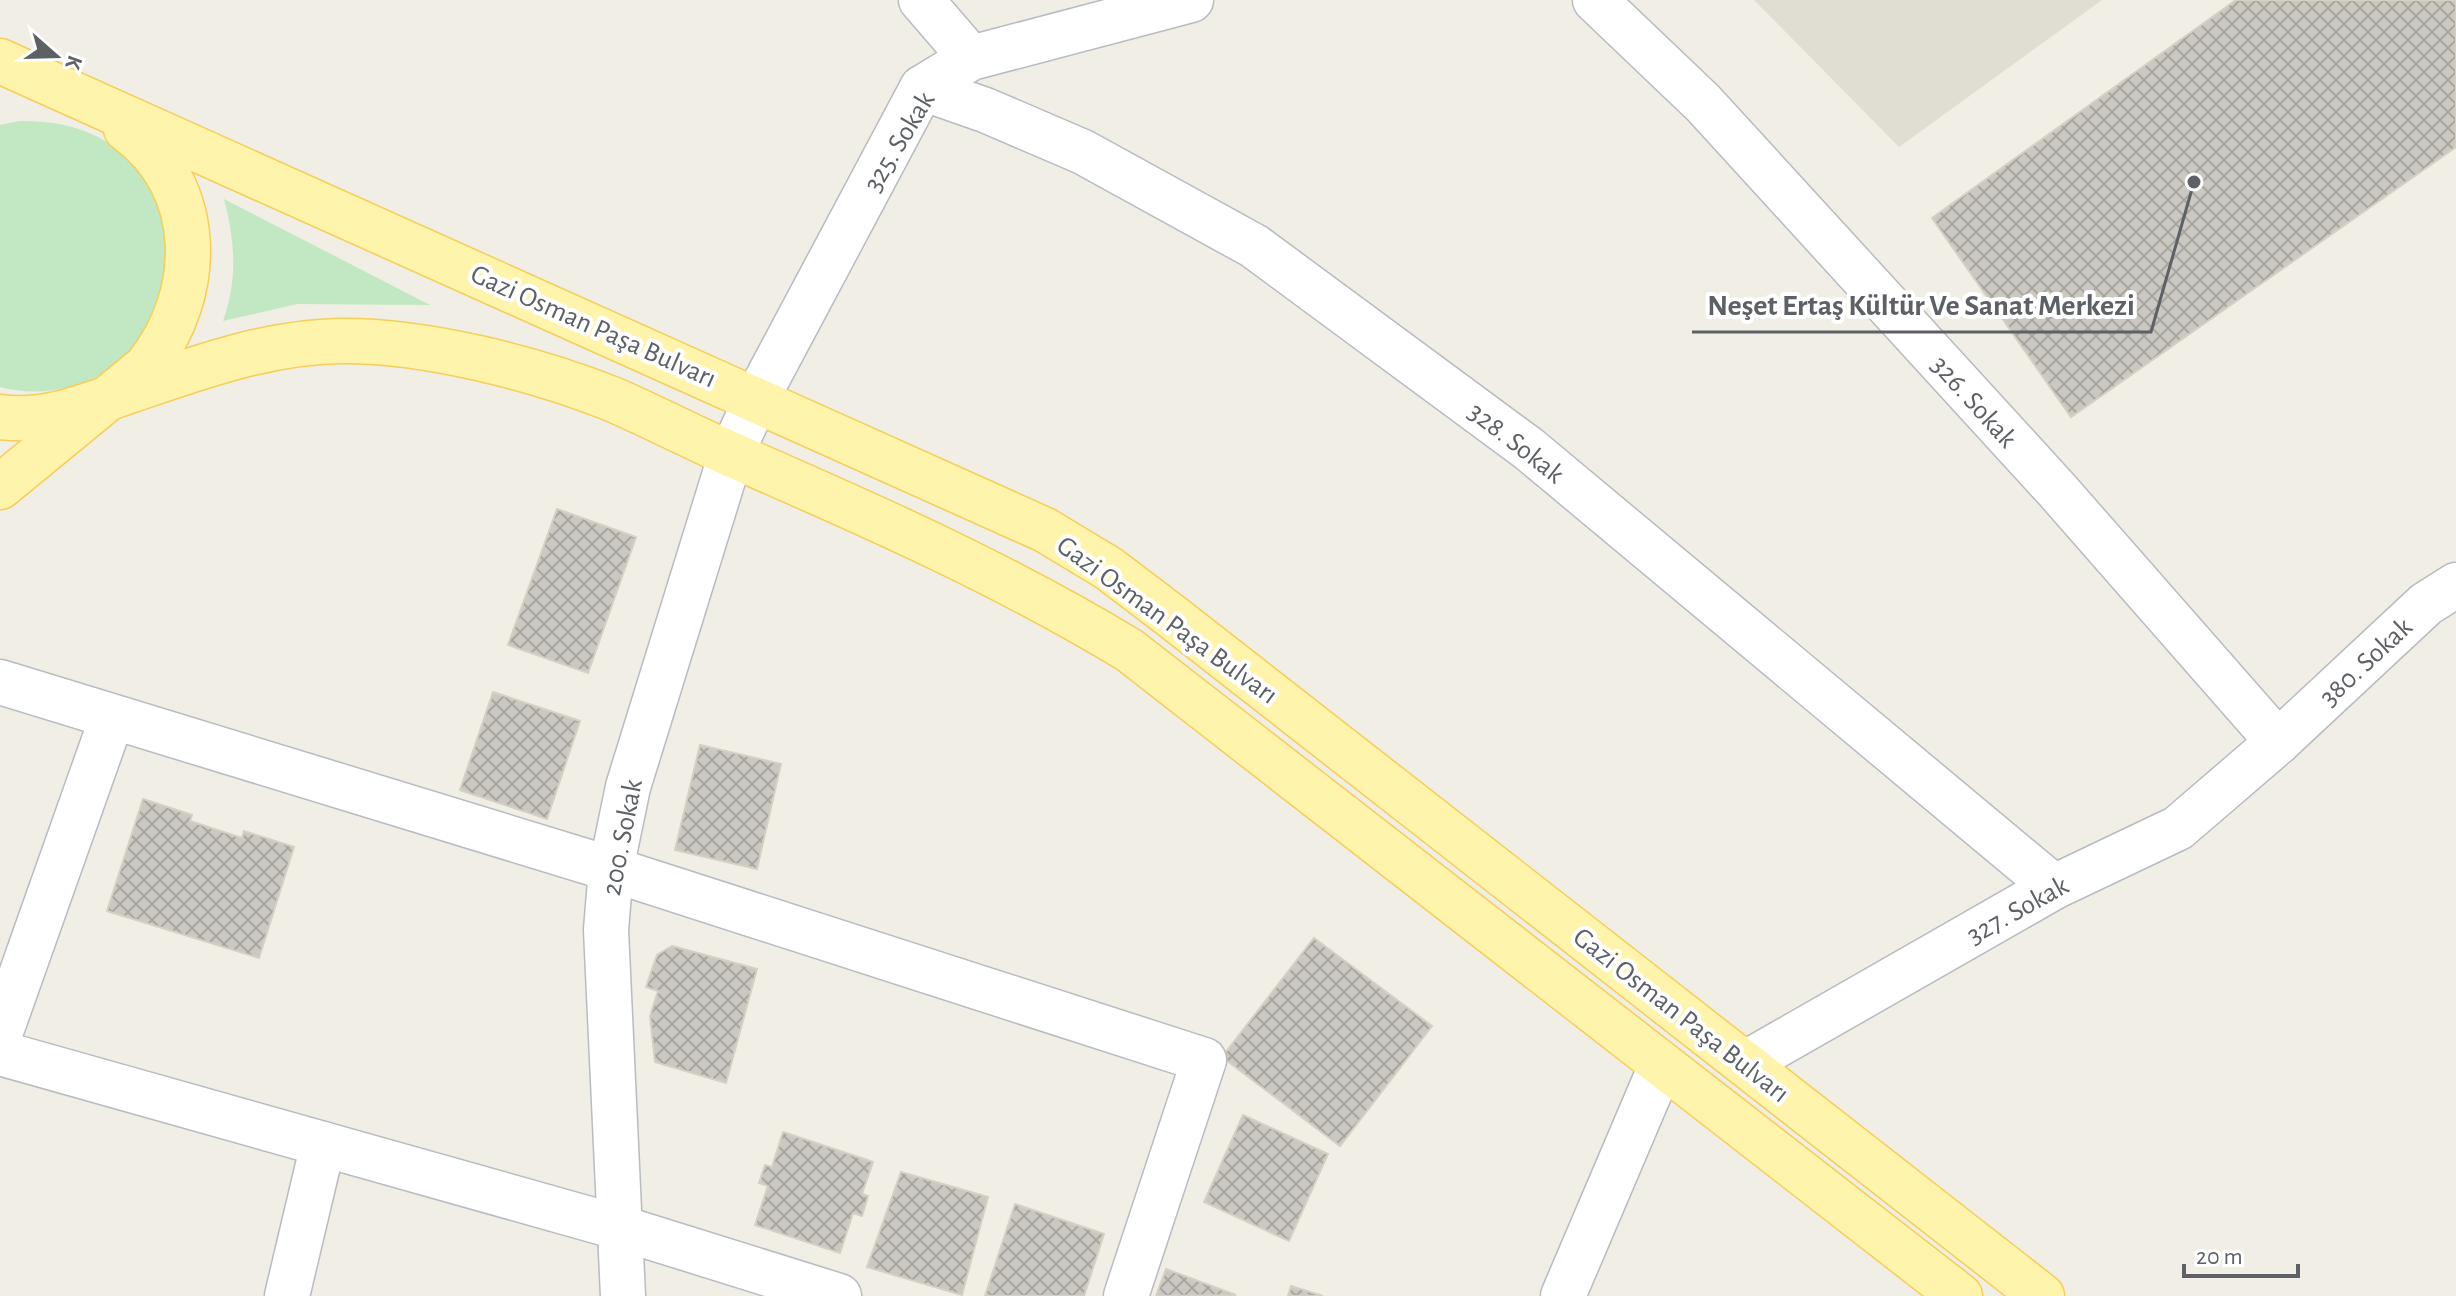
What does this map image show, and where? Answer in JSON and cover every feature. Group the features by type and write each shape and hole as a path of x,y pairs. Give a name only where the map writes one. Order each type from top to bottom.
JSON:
{"main road":[{"name":"Gazi Osman Paşa Bulvarı","path":"0,61 94,106 757,398 1032,523 1108,568 2042,1296"},
{"path":"0,95 94,106 143,141 159,160 181,205 190,253 183,302 162,347 127,385 105,399 0,487"},
{"name":"Gazi Osman Paşa Bulvarı","path":"0,417 55,417 280,346 341,341 419,347 492,362 610,398 905,530 1015,583 1129,650 1960,1296"}],"street":[{"path":"921,0 971,58"},
{"name":"325. Sokak","path":"757,398 922,88 971,58 1191,0"},
{"name":"326. Sokak","path":"1595,0 1703,103 2046,478 2278,742"},
{"name":"328. Sokak","path":"922,88 985,110 1083,152 1254,246 1529,449 2054,887"},
{"name":"200. Sokak","path":"623,1296 606,930 611,869 628,787 731,454 757,398"},
{"name":"380. Sokak","path":"2278,742 2426,604 2456,585"},
{"path":"0,682 611,869 1204,1060 1126,1296"},
{"path":"0,1034 112,718"},
{"name":"327. Sokak","path":"1746,1063 2054,887 2178,828 2278,742"},
{"path":"0,1053 621,1228 839,1296"},
{"path":"1563,1296 1661,1066"},
{"path":"287,1296 323,1144"}],"shaded area":[{"path":"1754,0 2102,0 1899,147"}],"green space":[{"path":"19,121 60,124 112,145 140,172 151,190 165,220 171,245 158,310 143,339 128,356 90,380 45,391 0,387 0,125"},
{"path":"224,199 430,305 297,304 223,321 233,275 231,230"}],"building":[{"path":"2236,0 2456,0 2456,147 2071,417 1932,218"},
{"path":"557,509 636,537 588,673 508,645"},
{"path":"493,692 580,721 547,819 460,790"},
{"path":"700,745 781,764 757,869 675,850"},
{"path":"143,799 192,815 190,821 242,838 244,831 294,847 259,958 107,911"},
{"path":"1314,938 1432,1026 1340,1146 1222,1057"},
{"path":"672,946 757,969 726,1083 655,1062 650,1016 658,991 646,987 657,955"},
{"path":"1243,1115 1328,1154 1289,1241 1204,1202"},
{"path":"783,1132 873,1162 862,1194 868,1196 862,1216 853,1213 840,1253 755,1225 768,1186 759,1183 765,1165 772,1167"},
{"path":"901,1172 988,1197 962,1295 867,1267"},
{"path":"1015,1204 1104,1234 1084,1296 985,1296"},
{"path":"1166,1269 1236,1295 1156,1296"},
{"path":"1291,1286 1323,1296 1288,1296"}],"place":[{"name":"Neşet Ertaş Kültür Ve Sanat Merkezi","path":"2194,182"}]}
